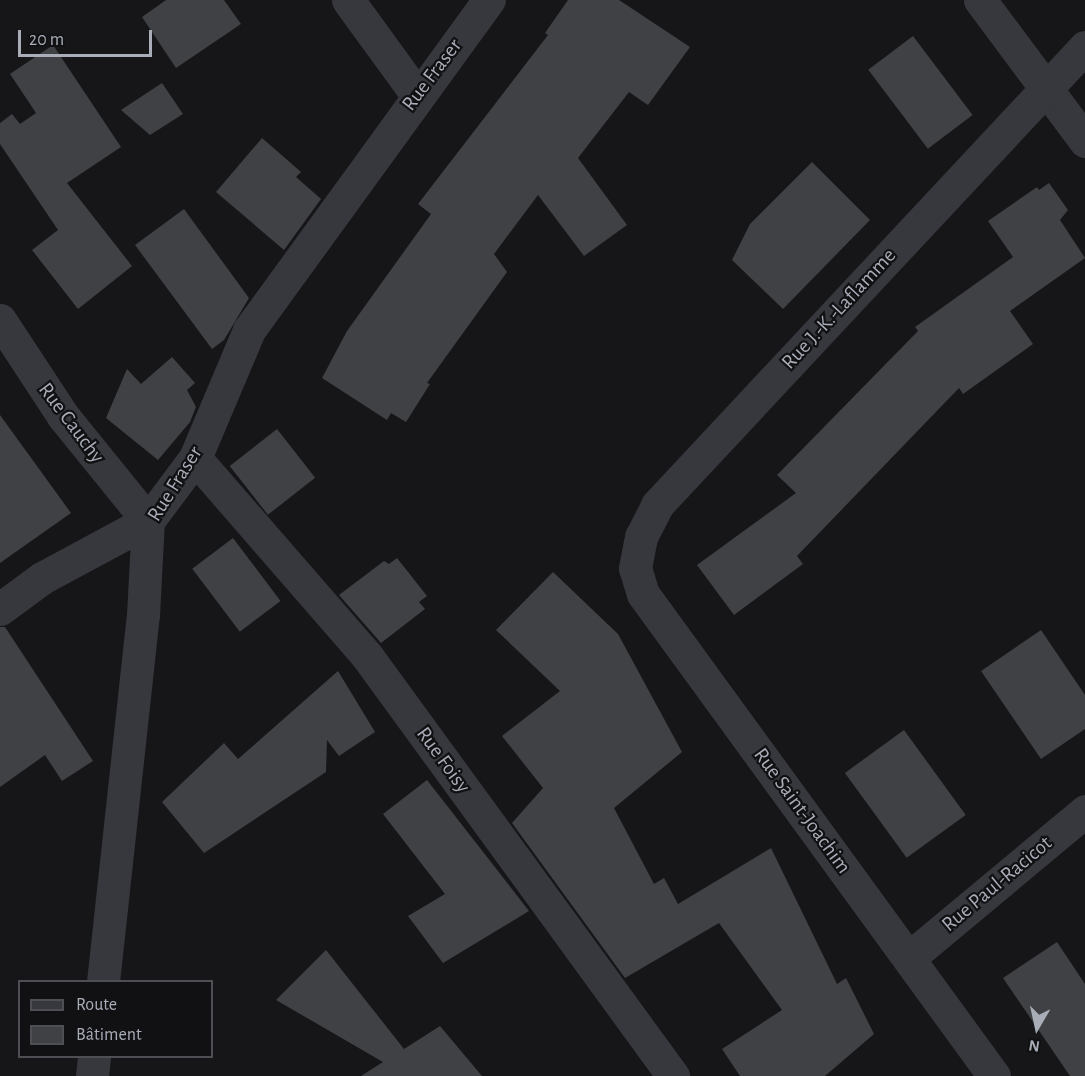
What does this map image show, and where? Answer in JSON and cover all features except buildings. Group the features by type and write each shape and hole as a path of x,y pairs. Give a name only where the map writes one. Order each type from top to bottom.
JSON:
{"street":[{"path":"348,0 417,94"},
{"name":"Rue Fraser","path":"103,980 143,615 148,521 195,458 249,330 417,94 489,0"},
{"path":"980,0 1085,141"},
{"name":"Rue J.-K.-Laflamme","path":"641,537 657,504 1085,47"},
{"name":"Rue Cauchy","path":"0,320 63,416 148,521"},
{"name":"Rue Foisy","path":"195,458 367,656 673,1076"},
{"path":"0,609 42,578 148,521"},
{"name":"Rue Saint-Joachim","path":"641,537 634,568 643,594 910,957 994,1076"},
{"name":"Rue Paul-Racicot","path":"910,957 1085,811"},
{"path":"92,1076 94,1058"}]}
